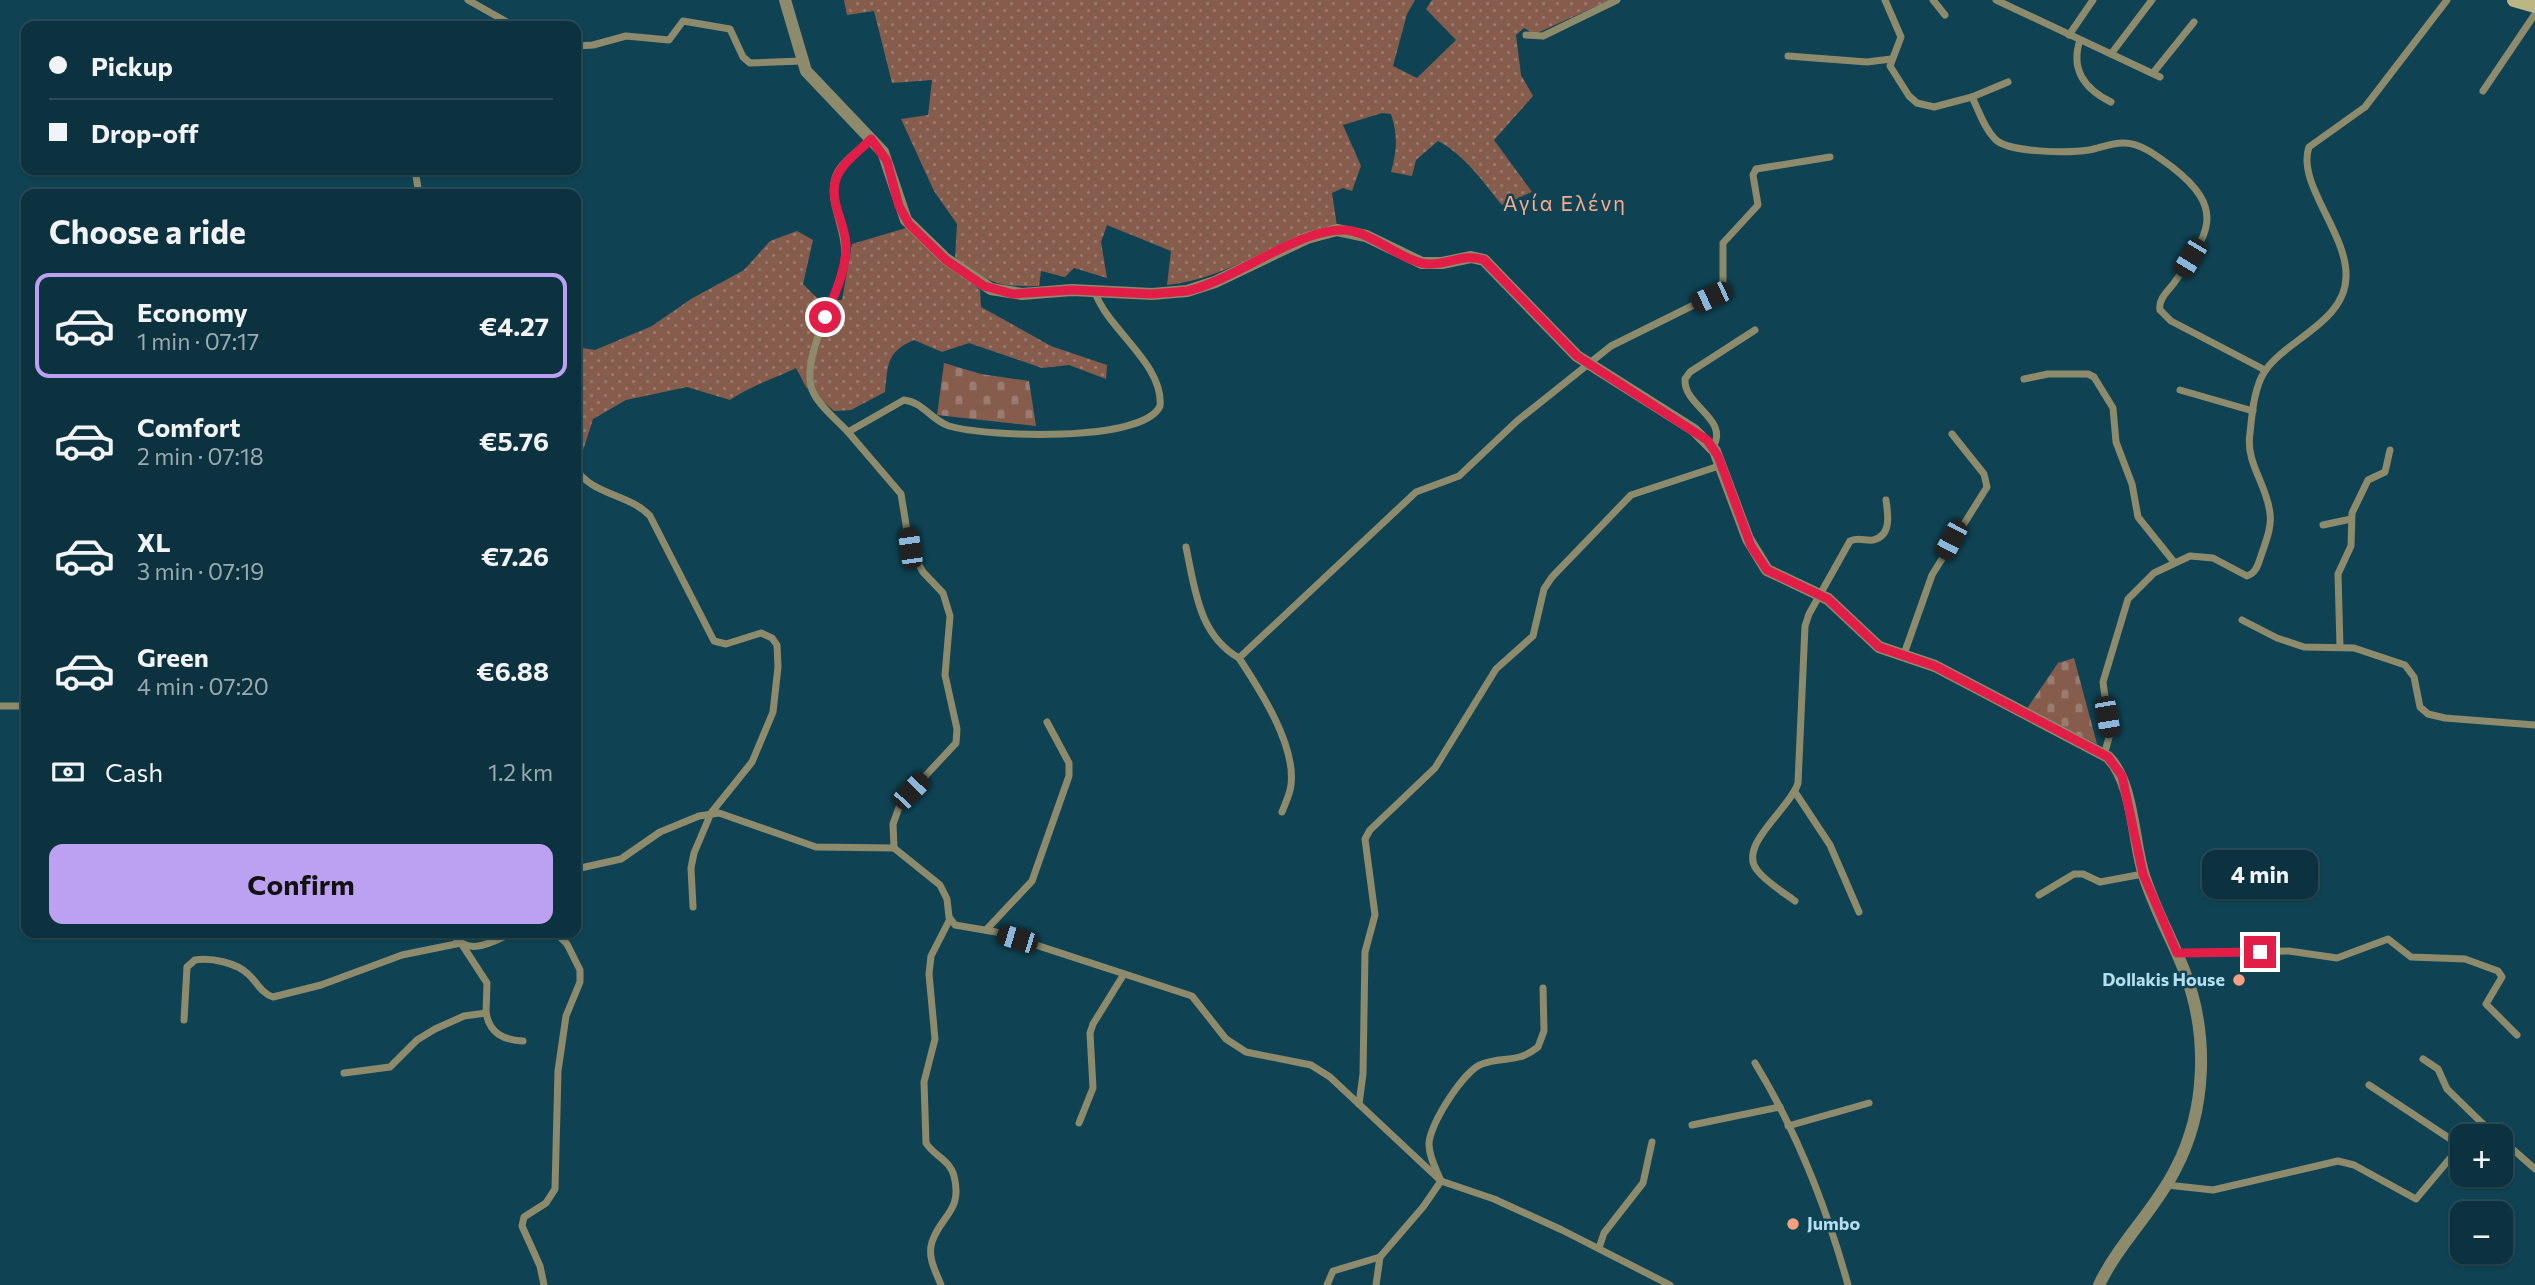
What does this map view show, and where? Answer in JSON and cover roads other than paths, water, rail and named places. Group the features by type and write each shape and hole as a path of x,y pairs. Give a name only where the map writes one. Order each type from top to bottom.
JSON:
{"main road":[{"path":"2514,0 2535,6"}],"street":[{"path":"468,0 505,21"},
{"path":"785,0 801,61 817,86 871,139 887,161 899,206 909,224 976,282 1013,294 1164,294 1195,290 1314,235 1349,231 1422,263 1442,263 1471,257 1484,260 1493,266 1559,339 1588,364 1694,430 1713,447 1748,539 1764,566 1821,594 1875,644 1949,673 2104,755 2122,776 2143,874 2177,953 2198,1013 2200,1083 2191,1129 2167,1185 2122,1244 2099,1285"},
{"path":"1526,35 1543,36 1617,0"},
{"path":"1885,0 1901,37 1891,59 1892,73 1917,103 1934,107 1972,97 2008,82"},
{"path":"1933,0 1945,15"},
{"path":"1996,0 2157,75 2194,22"},
{"path":"2069,35 2093,0"},
{"path":"2111,54 2152,0"},
{"path":"2104,755 2110,734 2103,682 2122,611 2143,581 2174,562 2190,556 2213,558 2246,576 2257,567 2271,517 2250,450 2253,411 2265,370 2332,310 2346,284 2347,275 2339,238 2309,174 2306,162 2309,147 2365,107 2447,0"},
{"path":"2483,91 2535,14"},
{"path":"581,46 626,36 669,40 678,24 686,21 730,29 743,57 750,63 801,61"},
{"path":"2080,40 2075,58 2078,72 2096,94 2111,102"},
{"path":"1788,56 1867,62 1891,59"},
{"path":"1972,97 1992,135 2006,146 2066,151 2126,143 2152,153 2188,181 2205,202 2208,217 2190,258 2161,300 2160,310 2171,321 2265,370"},
{"path":"871,139 839,170 835,179 833,195 845,235 845,256 840,281 818,341 810,380 815,395 901,494 910,548 923,572 943,593 950,616 945,675 957,729 956,743 901,802 893,824 894,848"},
{"path":"1239,658 1406,500 1426,487 1446,483 1460,476 1517,421 1629,335 1716,294 1723,281 1723,243 1758,205 1753,175 1756,169 1830,157"},
{"path":"848,432 904,400 918,404 934,419 951,426 1026,436 1054,436 1149,418 1161,403 1156,385 1136,349 1102,309 1096,292"},
{"path":"1713,447 1718,439 1717,430 1687,391 1685,379 1755,330"},
{"path":"2024,379 2048,374 2084,373 2094,377 2113,408 2116,442 2132,484 2138,517 2174,562"},
{"path":"2180,390 2253,411"},
{"path":"1904,654 1932,575 1987,487 1984,474 1952,434"},
{"path":"2340,647 2338,574 2351,546 2351,519 2367,482 2386,471 2390,450"},
{"path":"1359,1104 1363,1074 1365,953 1375,915 1365,839 1370,830 1435,768 1496,669 1533,636 1544,589 1552,577 1619,506 1631,495 1721,464"},
{"path":"581,474 588,482 641,508 650,516 714,641 726,644 761,633 772,638 777,645 775,699 762,741 752,762 712,813 692,860 693,907"},
{"path":"1795,901 1757,870 1752,852 1757,841 1795,792 1803,646 1809,614 1850,541 1876,539 1884,532 1889,520 1886,500"},
{"path":"2323,525 2351,519"},
{"path":"1186,547 1196,599 1209,631 1219,645 1239,658 1277,724 1287,757 1291,785 1282,812"},
{"path":"2242,620 2277,638 2304,647 2359,649 2405,665 2414,677 2420,707 2435,717 2535,725"},
{"path":"0,706 21,706"},
{"path":"986,930 1032,881 1070,773 1047,722"},
{"path":"1795,792 1830,845 1860,912"},
{"path":"581,868 621,859 660,832 712,813 733,817 816,847 894,848 940,885 947,900 950,919 931,956 929,974 936,1040 924,1082 926,1143 931,1151 950,1167 956,1192 953,1211 932,1242 931,1260 941,1285"},
{"path":"2039,895 2074,874 2083,874 2100,883 2143,874"},
{"path":"950,919 958,926 986,930 1192,996 1226,1039 1246,1052 1311,1065 1329,1077 1441,1181 1494,1199 1670,1285"},
{"path":"456,938 486,982 486,1013 490,1026 500,1036 523,1041"},
{"path":"184,1020 188,1003 187,967 195,960 216,961 243,970 263,992 273,997 321,985 402,955 461,943 479,947 500,938"},
{"path":"544,1285 540,1266 522,1226 524,1217 546,1203 555,1189 558,1071 566,1016 579,982 578,960 560,938"},
{"path":"2177,953 2289,951 2337,958 2388,939 2411,957 2465,959 2498,971 2502,977 2486,1004 2517,1035"},
{"path":"1079,1123 1093,1088 1091,1029 1124,974"},
{"path":"1441,1181 1430,1152 1432,1131 1474,1068 1488,1062 1514,1060 1538,1047 1544,1031 1544,988"},
{"path":"344,1073 390,1068 417,1040 435,1029 464,1016 486,1013"},
{"path":"2423,1059 2438,1069 2447,1088 2483,1124"},
{"path":"1755,1063 1780,1107 1833,1230 1848,1285"},
{"path":"2369,1085 2450,1137"},
{"path":"1788,1126 1869,1103"},
{"path":"1692,1125 1780,1107"},
{"path":"1599,1248 1604,1233 1643,1183 1652,1142"},
{"path":"2513,1150 2535,1169"},
{"path":"2167,1185 2213,1190 2338,1161 2354,1165 2416,1199 2450,1159"},
{"path":"1327,1285 1334,1271 1380,1257 1423,1207 1441,1181"},
{"path":"1376,1285 1380,1257"}],"place":[{"name":"Dollakis House","path":"2239,980"},
{"name":"Jumbo","path":"1793,1224"}],"district":[{"name":"Αγία Ελένη","path":"1565,204"}]}
